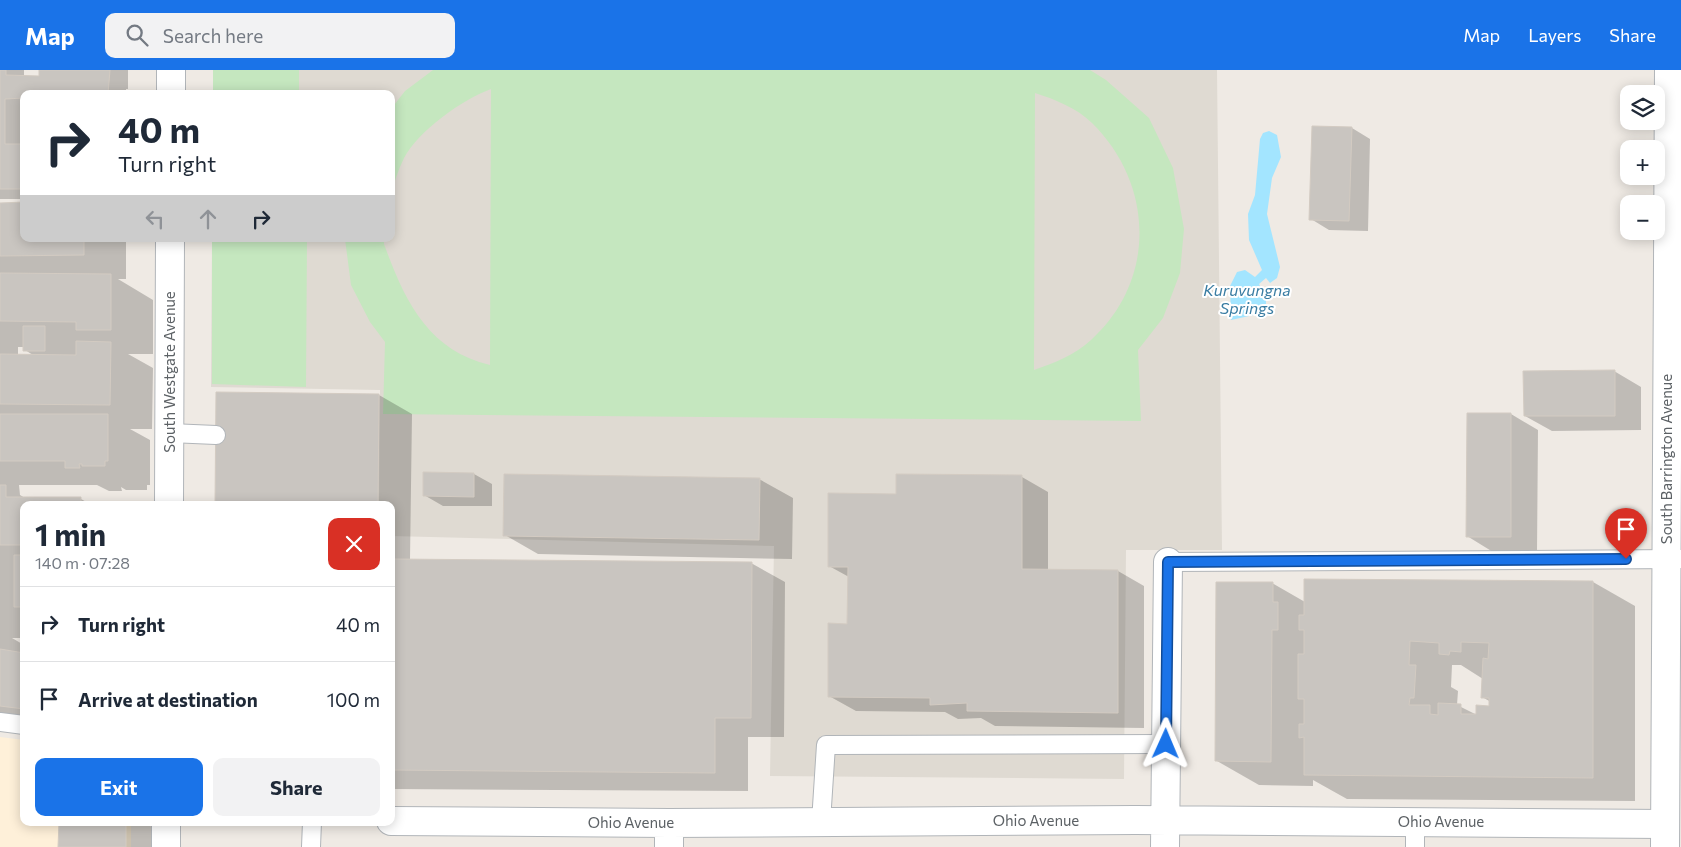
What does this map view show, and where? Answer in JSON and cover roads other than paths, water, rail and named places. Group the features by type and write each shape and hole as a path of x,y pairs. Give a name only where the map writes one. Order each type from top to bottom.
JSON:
{"street":[{"path":"171,70 171,90"},
{"name":"South Barrington Avenue","path":"1669,70 1674,559 1670,832"},
{"name":"South Westgate Avenue","path":"169,501 170,242"},
{"path":"1165,834 1168,562"},
{"name":"Ohio Avenue","path":"395,821 669,835 821,822 1165,834 1415,835 1670,832"},
{"path":"166,826 166,847"}],"lane":[{"path":"170,433 216,435"},
{"path":"1168,562 1674,559"},
{"path":"0,722 20,724"},
{"path":"821,822 826,745 1166,744"},
{"path":"311,847 312,826"}],"water":[{"name":"Kuruvungna Springs","path":"1269,131 1277,135 1281,157 1272,178 1267,214 1280,267 1277,278 1270,283 1266,278 1259,284 1266,298 1266,307 1258,314 1231,320 1230,286 1237,272 1245,270 1255,277 1262,270 1249,240 1248,214 1255,195 1260,139 1263,133"}]}
